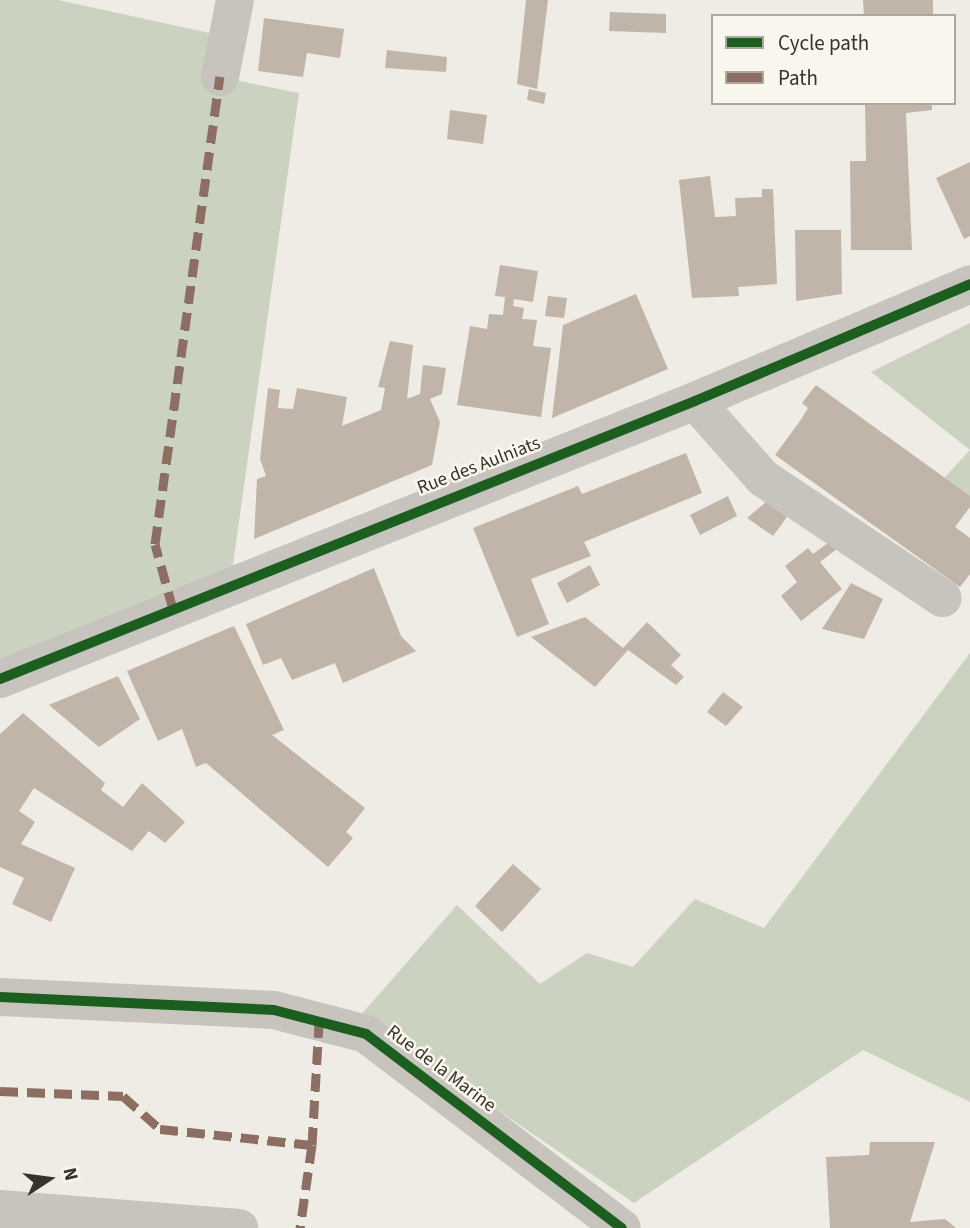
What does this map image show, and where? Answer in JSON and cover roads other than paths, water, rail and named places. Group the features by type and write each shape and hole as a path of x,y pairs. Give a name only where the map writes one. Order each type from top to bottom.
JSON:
{"street":[{"path":"220,77 235,0"},
{"name":"Rue des Aulniats","path":"0,679 695,401 970,284"},
{"path":"695,401 763,478 942,598"},
{"name":"Rue de la Marine","path":"0,997 274,1010 366,1034 622,1228"},
{"path":"0,1209 239,1228"}]}
